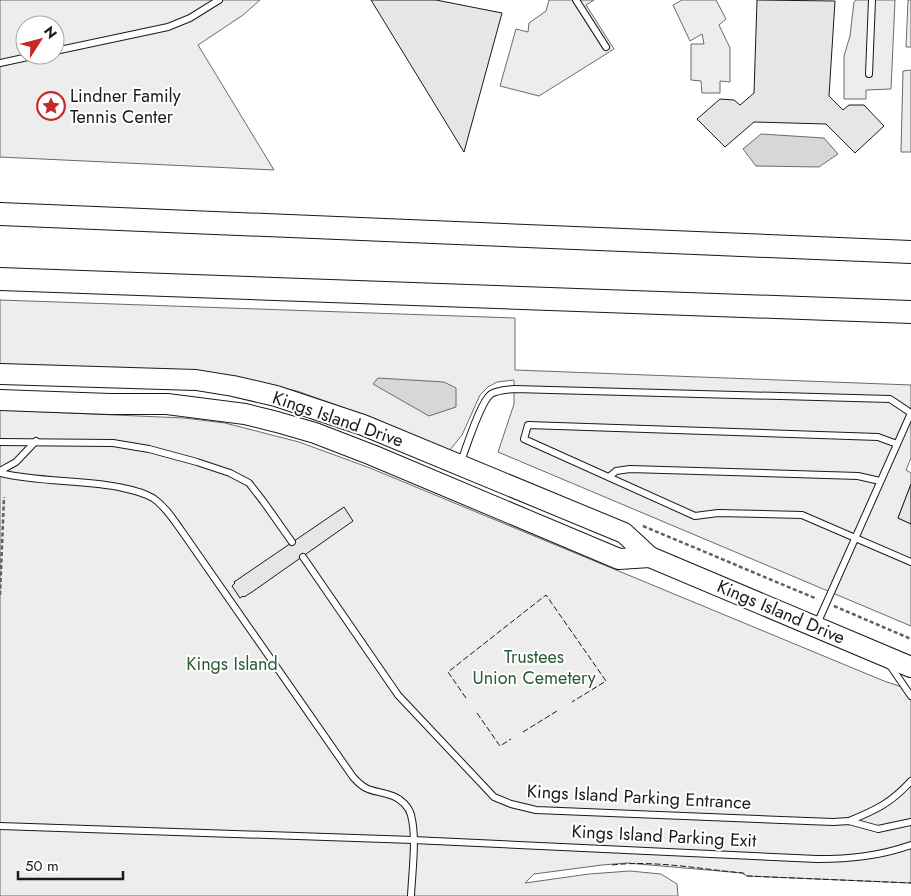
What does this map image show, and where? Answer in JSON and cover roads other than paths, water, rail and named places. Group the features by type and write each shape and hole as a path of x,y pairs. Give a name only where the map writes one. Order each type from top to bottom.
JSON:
{"highway":[{"path":"0,214 911,252"},
{"path":"0,279 911,312"}],"main road":[{"name":"Kings Island Drive","path":"0,374 196,380 276,396 317,409 363,425 624,532 650,557 911,667"},
{"name":"Kings Island Drive","path":"0,400 167,404 245,414 315,433 372,455 619,559 650,557"}],"lane":[{"path":"65,49 168,27 190,18 219,0"},
{"path":"576,0 606,47"},
{"path":"869,74 872,0"},
{"path":"0,63 15,60"},
{"path":"460,464 481,408 490,395 507,390 588,390 890,399 911,413 816,627"},
{"path":"897,444 878,437 528,425 524,439 695,516 718,513 802,515 911,562"},
{"path":"0,472 16,462 36,441"},
{"path":"0,442 114,443 181,458 230,473 249,484 292,542"},
{"path":"609,477 616,471 630,469 858,476 880,481"},
{"path":"0,472 18,476 110,485 142,493 161,504 352,777 366,789 393,796 406,806 411,814 413,840 411,896"},
{"name":"Kings Island Parking Entrance","path":"303,556 398,695 494,797 511,804 536,810 833,822 849,821 878,829 911,822"},
{"path":"882,655 911,696"},
{"path":"849,821 881,808 898,795 911,781"},
{"name":"Kings Island Parking Exit","path":"0,826 413,840 817,859 872,856 911,846"}],"place":[{"name":"Lindner Family Tennis Center","path":"51,106"}],"park label":[{"name":"Kings Island","path":"232,664"},
{"name":"Trustees Union Cemetery","path":"534,668"}]}
